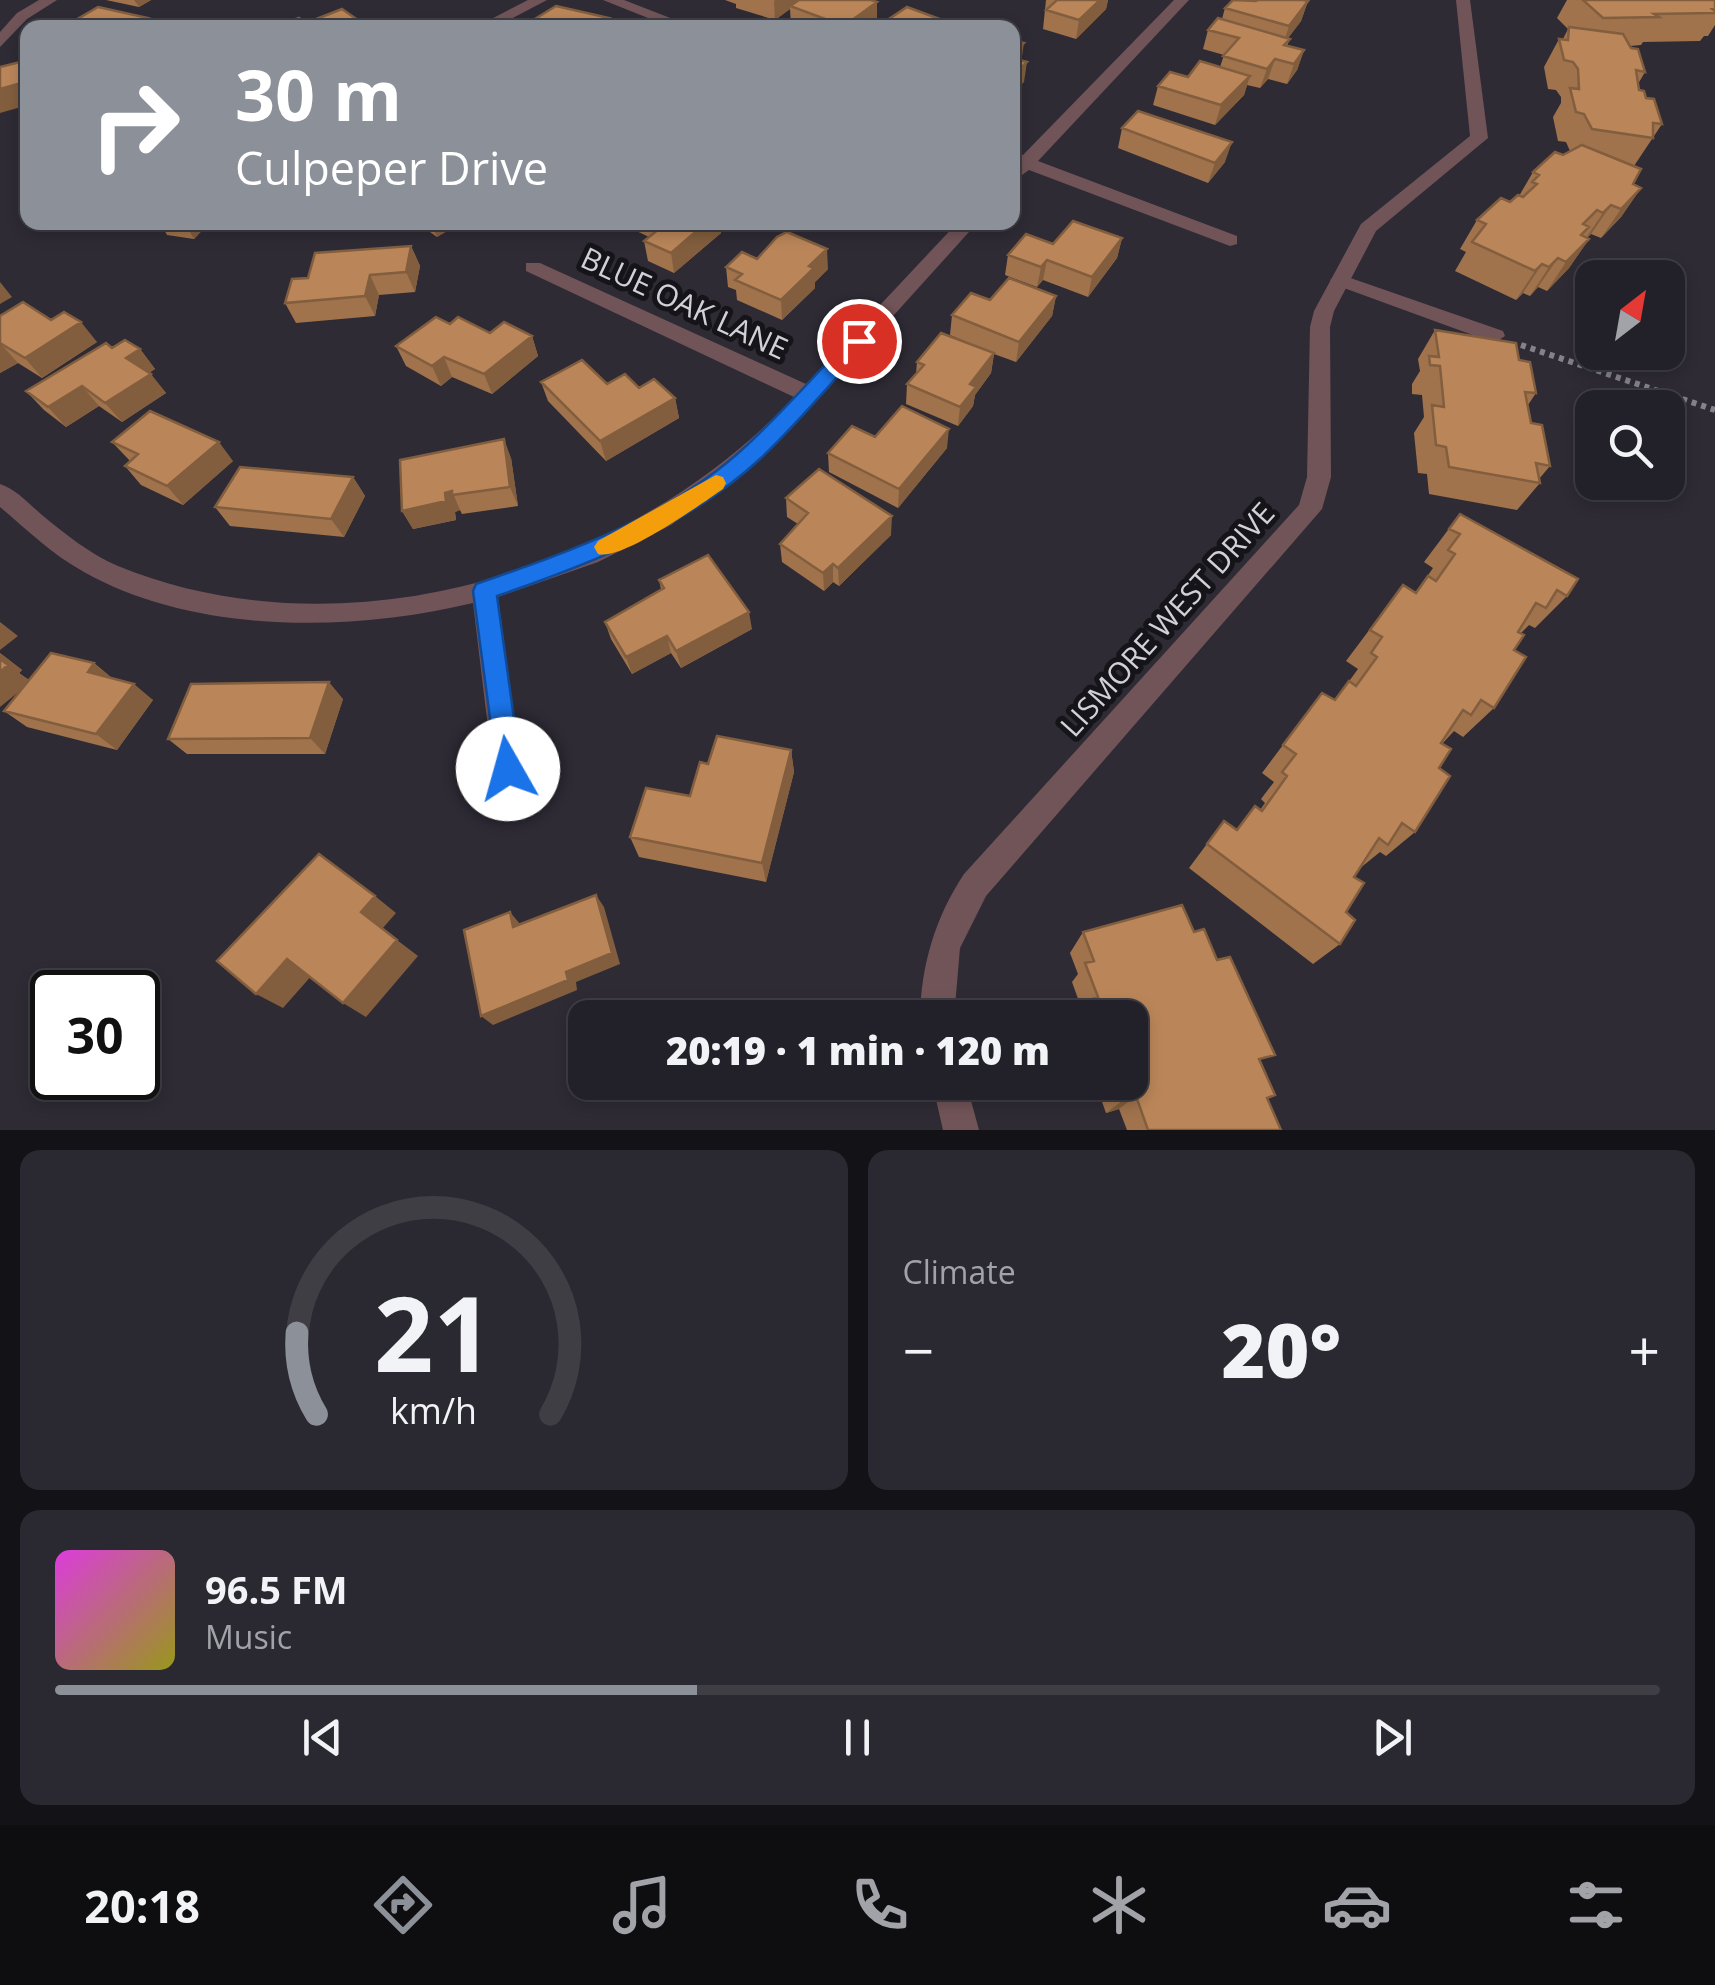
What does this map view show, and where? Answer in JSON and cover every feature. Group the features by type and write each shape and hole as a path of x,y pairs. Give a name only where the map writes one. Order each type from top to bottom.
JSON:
{"street":[{"path":"0,42 22,16 50,0"},
{"path":"498,20 540,0"},
{"path":"610,0 666,20"},
{"path":"1020,163 1182,0"},
{"name":"LISMORE WEST DRIVE","path":"937,1000 944,944 975,885 1310,509 1319,477 1321,318 1368,228 1478,138 1463,1"},
{"path":"1020,167 1230,240"},
{"path":"0,492 78,557 179,598 250,610 326,613 386,609 484,591 576,560 674,511 752,454 962,230"},
{"name":"BLUE OAK LANE","path":"533,268 809,394"},
{"path":"484,591 508,769"},
{"path":"954,1100 961,1130"}],"lane":[{"path":"1339,280 1496,336"}],"path":[{"path":"1496,336 1715,410"}],"building":[{"path":"799,0 877,2 852,20 828,20 790,6"},
{"path":"1057,0 1100,0 1079,20 1046,10"},
{"path":"1233,0 1308,1 1289,26 1225,8"},
{"path":"1583,0 1715,0 1715,13 1603,18"},
{"path":"556,6 609,18 606,20 533,20"},
{"path":"98,7 148,18 145,20 76,20"},
{"path":"907,7 942,20 888,20"},
{"path":"342,9 358,20 314,20"},
{"path":"1218,18 1290,39 1284,45 1304,50 1294,64 1275,59 1267,69 1223,56 1239,38 1208,30"},
{"path":"1569,27 1623,34 1631,48 1638,49 1645,72 1636,70 1639,90 1644,91 1646,98 1654,99 1662,124 1653,123 1653,138 1592,129 1584,114 1576,112 1570,88 1579,89 1578,69 1573,62 1564,60 1559,39 1568,40"},
{"path":"1200,61 1250,76 1221,105 1158,86 1170,72 1188,77"},
{"path":"20,62 20,83 0,89 0,67"},
{"path":"1138,111 1232,142 1215,163 1122,128"},
{"path":"1582,145 1641,169 1633,184 1641,188 1621,209 1611,205 1603,213 1597,210 1583,224 1589,227 1581,235 1589,239 1566,262 1558,258 1549,267 1542,264 1535,271 1472,242 1486,224 1477,220 1501,198 1510,202 1518,195 1523,197 1537,184 1532,182 1539,175 1533,172 1555,152 1563,155"},
{"path":"1073,221 1122,238 1092,277 1047,260 1041,267 1008,255 1026,234 1053,244"},
{"path":"658,230 698,230 671,253 644,241"},
{"path":"787,232 827,249 809,266 814,268 781,300 735,280 742,274 726,267 742,252 757,259"},
{"path":"411,246 406,272 370,275 365,296 285,303 292,279 308,278 315,253"},
{"path":"1009,278 1056,296 1019,342 952,315 971,293 990,300"},
{"path":"23,302 51,320 64,312 81,322 25,358 0,343 0,316"},
{"path":"436,317 450,324 458,317 490,333 504,322 532,336 484,374 444,357 432,366 396,346"},
{"path":"1435,330 1516,343 1519,360 1530,362 1536,393 1525,392 1531,423 1542,425 1550,466 1536,463 1540,483 1449,467 1446,447 1436,445 1432,405 1444,407 1440,366 1430,365 1429,356 1439,357"},
{"path":"941,333 994,353 970,384 976,387 960,407 907,384 924,365 917,362"},
{"path":"125,340 140,349 126,358 151,374 105,403 82,386 48,407 26,391 106,343 112,348"},
{"path":"582,360 607,384 625,374 639,388 654,379 675,398 600,441 541,382"},
{"path":"902,406 949,429 899,489 828,453 852,426 875,437"},
{"path":"150,411 219,442 167,486 125,466 138,454 112,442"},
{"path":"504,439 510,487 452,495 452,491 445,493 446,501 402,511 400,460"},
{"path":"240,467 353,477 331,519 215,507"},
{"path":"819,469 892,516 838,568 833,564 823,573 780,544 808,513 786,498"},
{"path":"1460,514 1578,579 1567,596 1557,590 1546,608 1536,603 1518,632 1524,635 1514,650 1526,657 1494,708 1481,700 1471,715 1463,710 1441,743 1451,749 1439,768 1450,776 1415,832 1402,823 1388,845 1379,838 1354,877 1364,883 1346,912 1355,920 1340,944 1207,844 1224,821 1237,830 1255,806 1262,811 1287,776 1282,772 1296,754 1283,745 1322,693 1335,700 1349,681 1356,686 1377,657 1371,653 1382,637 1370,630 1403,585 1416,593 1428,576 1436,581 1455,554 1448,550 1460,534 1449,529"},
{"path":"708,555 749,612 676,651 667,636 626,657 605,622 664,588 659,580"},
{"path":"51,653 94,663 88,672 134,684 96,734 4,711"},
{"path":"329,682 310,738 168,739 191,684"},
{"path":"717,736 791,750 762,863 630,837 646,788 690,796 700,762 708,764"},
{"path":"319,854 375,896 361,912 397,940 343,1003 287,959 256,994 217,961"},
{"path":"596,895 612,953 566,972 568,980 481,1016 464,930 510,912 513,927"},
{"path":"1182,905 1194,932 1204,929 1217,960 1230,957 1275,1055 1259,1059 1275,1095 1267,1098 1281,1130 1148,1130 1137,1100 1148,1100 1148,1000 1089,1000 1098,997 1085,963 1094,961 1083,932"}],"slow traffic":[{"path":"606,547 674,511 716,483"}],"route":[{"path":"508,769 484,591 576,560 674,511 752,454 859,341"}]}
